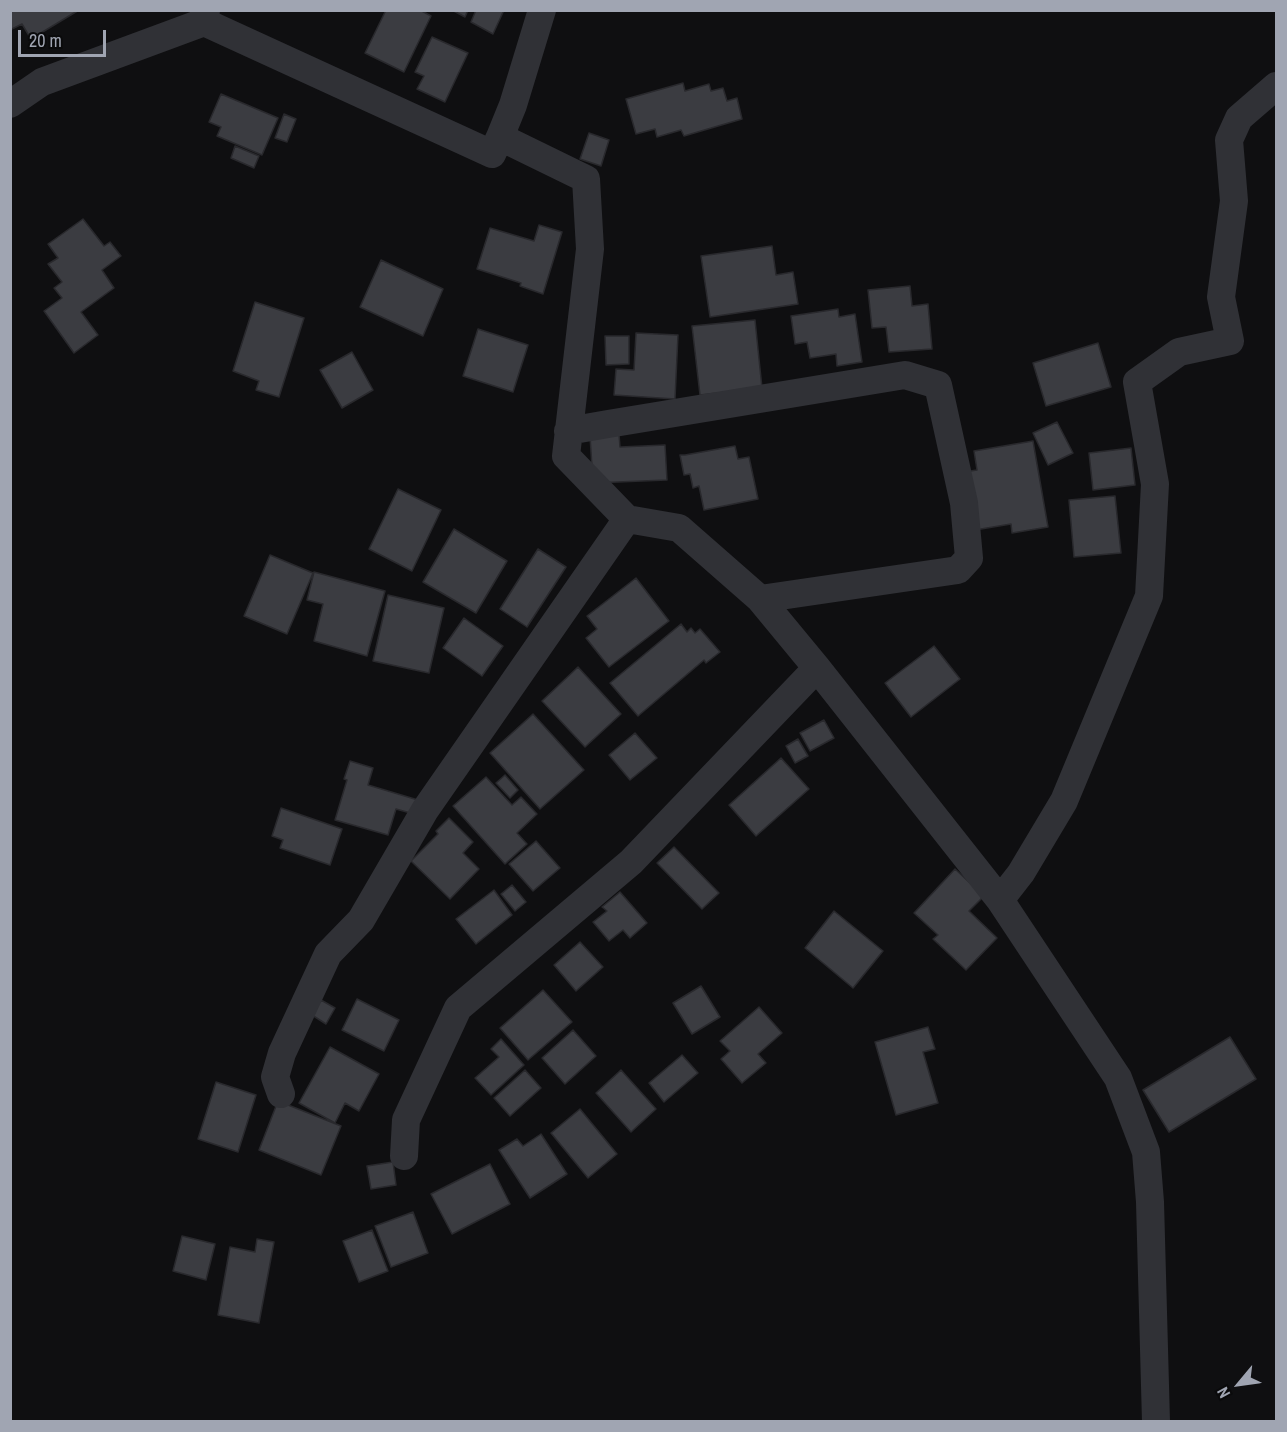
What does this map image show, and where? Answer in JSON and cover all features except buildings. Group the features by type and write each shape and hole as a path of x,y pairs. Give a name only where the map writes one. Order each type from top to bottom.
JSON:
{"street":[{"path":"10,104 42,82 205,16 492,154 513,105 542,10"},
{"path":"1000,900 1021,873 1065,801 1149,596 1155,484 1137,382 1179,352 1230,340 1221,297 1234,201 1229,140 1239,118 1276,86"},
{"path":"500,136 586,179 590,249 566,456 627,519 678,528 760,599 1000,900 1118,1077 1146,1152 1156,1422"},
{"path":"568,431 904,375 938,385 964,503 969,558 958,570 760,599"},
{"path":"281,1094 274,1077 282,1053 328,954 361,920 425,810 627,519"},
{"path":"404,1156 406,1120 458,1008 632,862 817,668"}]}
